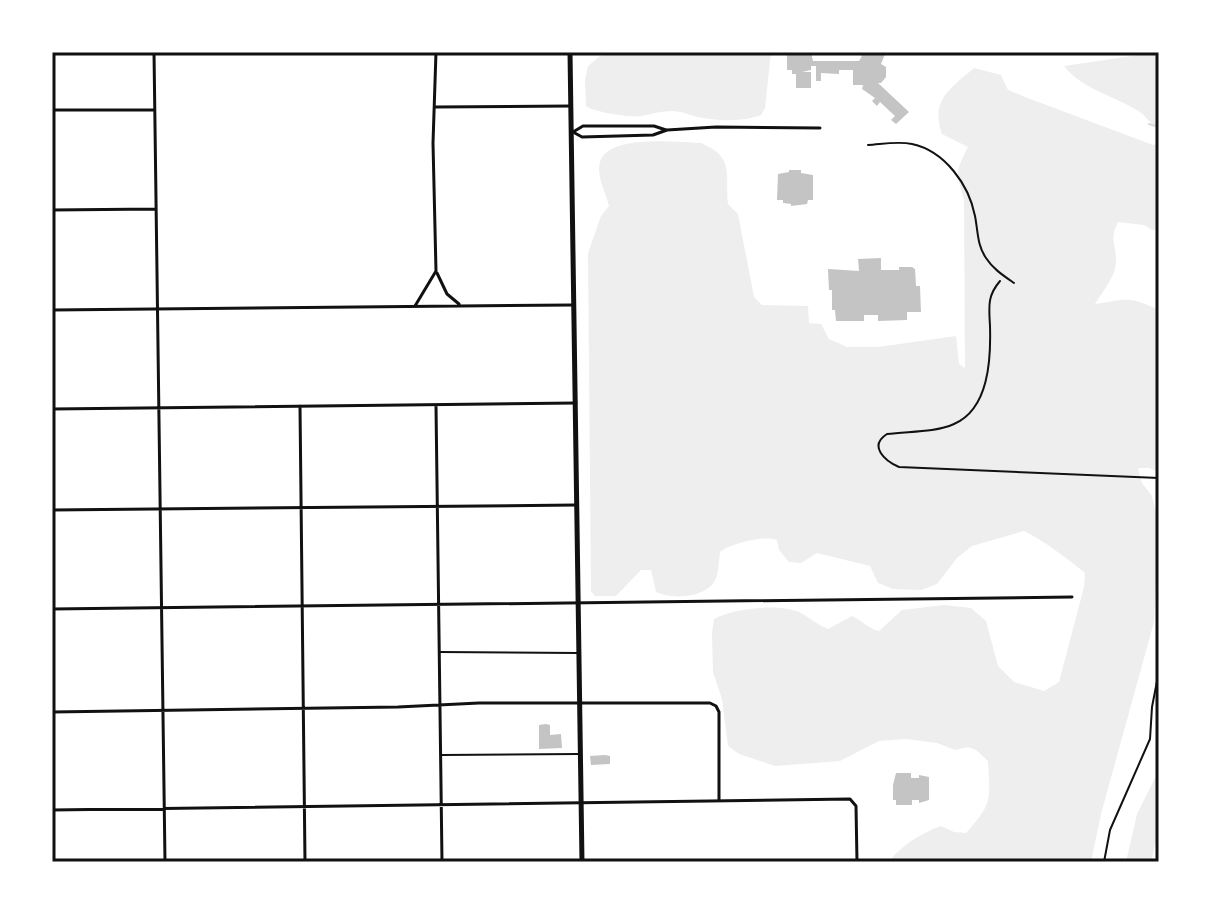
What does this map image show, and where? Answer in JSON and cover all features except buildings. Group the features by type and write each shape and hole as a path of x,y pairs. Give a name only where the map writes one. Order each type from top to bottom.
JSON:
{"main road":[{"path":"570,52 582,862"}],"street":[{"path":"154,52 165,862"},
{"path":"436,52 433,143 436,271 447,294 457,304 467,306"},
{"path":"435,107 571,106"},
{"path":"52,110 154,110"},
{"path":"667,130 653,135 582,137 573,132 583,126 654,126 667,130 820,128"},
{"path":"52,210 157,209"},
{"path":"414,306 436,271"},
{"path":"52,310 574,305"},
{"path":"52,409 576,403"},
{"path":"436,405 442,862"},
{"path":"300,406 305,862"},
{"path":"52,510 577,505"},
{"path":"52,609 1072,597"},
{"path":"52,712 479,703 710,703 719,712 719,801"},
{"path":"52,810 850,799 856,806 857,862"}],"lane":[{"path":"868,145 914,144 945,163 969,197 977,239 984,256 1014,283"},
{"path":"439,652 578,653"},
{"path":"440,755 581,754"}],"path":[{"path":"1001,280 988,302 990,352 987,376 974,408 953,425 887,434 878,445 880,454 887,462 899,467 1159,478"},
{"path":"1104,862 1110,830 1150,739 1159,671"}],"shaded area":[{"path":"635,52 771,52 765,108 761,115 730,120 673,111 630,116 586,106 588,66 600,56"},
{"path":"1159,52 1159,127 1130,106 1081,81 1064,66"},
{"path":"974,68 1001,75 1008,90 1025,97 1153,145 1159,143 1159,230 1118,222 1113,238 1116,255 1114,272 1095,304 1127,300 1159,310 1159,472 1138,468 1142,483 1152,496 1159,524 1154,622 1101,814 1091,862 889,862 912,840 941,826 966,833 981,815 988,800 988,761 968,747 955,750 937,743 906,739 879,741 840,761 775,766 739,754 728,746 722,699 713,672 714,619 733,612 781,608 801,613 828,629 852,616 879,631 902,610 944,605 971,608 986,621 998,666 1014,682 1044,691 1059,682 1085,573 1024,531 972,546 957,558 937,584 921,590 893,589 878,583 870,566 817,553 801,563 789,562 779,550 777,540 764,538 740,543 720,552 712,585 689,596 656,592 651,570 641,570 616,596 595,596 591,591 588,253 601,216 609,206 599,173 600,162 606,153 629,143 660,141 701,143 712,148 724,161 728,204 738,214 754,297 762,305 808,306 809,323 821,324 829,339 847,347 878,347 956,336 959,364 965,368 964,200 958,173 968,147 942,134 939,112 944,96"},
{"path":"1159,759 1159,829 1151,862 1126,862 1137,814 1157,774"}],"waterway":[{"path":"1149,124 1159,127"}]}
